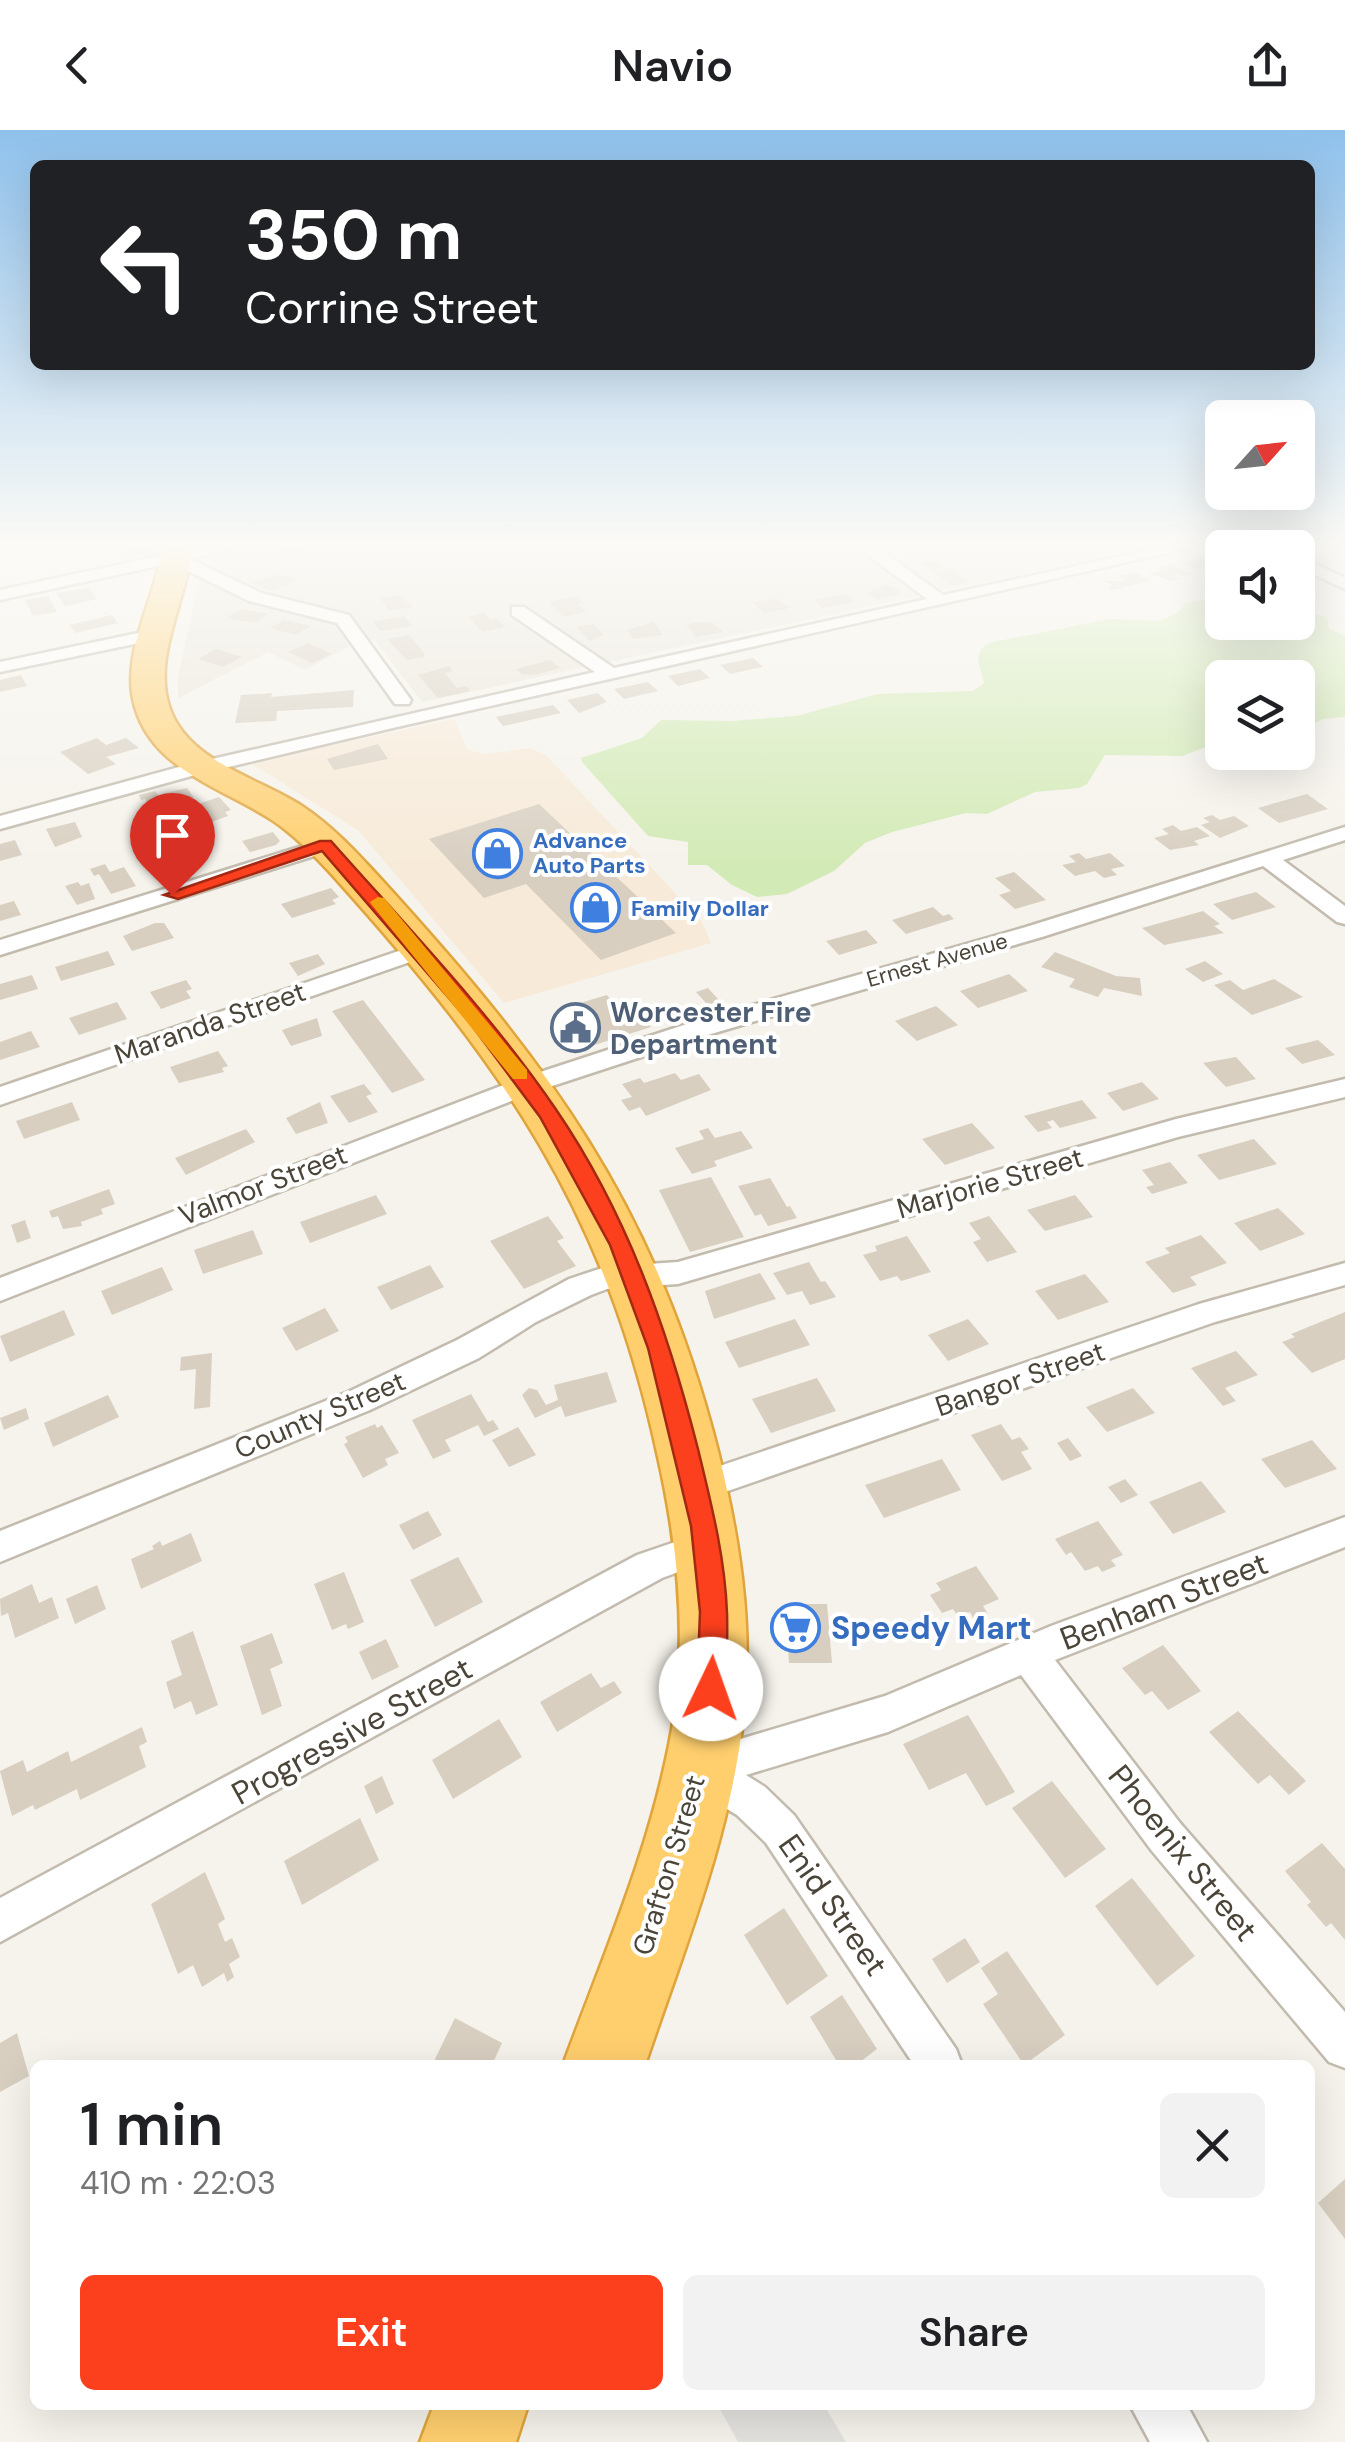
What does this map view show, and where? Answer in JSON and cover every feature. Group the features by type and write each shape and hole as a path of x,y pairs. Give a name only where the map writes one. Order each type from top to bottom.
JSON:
{"highway":[{"name":"Grafton Street","path":"154,654 148,688 153,711 164,732 205,766 282,810 326,844 528,1084 586,1174 634,1275 660,1348 707,1546 714,1612 714,1662 700,1770 674,1861 606,2060"},
{"path":"468,2442 479,2410"}],"street":[{"path":"0,667 62,654"},
{"path":"368,654 402,700"},
{"path":"581,654 608,672"},
{"path":"0,823 205,766 691,654"},
{"name":"Ernest Avenue","path":"528,1084 702,1028 1008,940 1345,833"},
{"path":"0,948 326,844"},
{"path":"1266,858 1345,918"},
{"name":"Maranda Street","path":"0,1096 419,950"},
{"name":"Valmor Street","path":"0,1290 528,1084"},
{"name":"Marjorie Street","path":"634,1275 678,1273 1176,1128 1345,1088"},
{"name":"Bangor Street","path":"696,1488 1210,1312 1345,1274"},
{"name":"County Street","path":"0,1546 359,1401 468,1349 580,1287 606,1278 634,1275"},
{"name":"Benham Street","path":"700,1770 888,1714 1028,1654 1345,1532"},
{"name":"Progressive Street","path":"0,1921 650,1566 707,1546"},
{"name":"Phoenix Street","path":"1028,1654 1166,1838 1345,2046"},
{"name":"Enid Street","path":"700,1770 751,1801 780,1829 937,2060"},
{"path":"1159,2410 1181,2442"}],"shaded area":[{"path":"183,654 264,654 178,698"},
{"path":"272,654 335,654 305,670"},
{"path":"385,654 646,654 422,702"},
{"path":"454,719 468,750 485,754 530,748 546,755 702,922 711,943 504,1003 359,831 251,763"},
{"path":"721,2410 827,2410 846,2442 738,2442"}],"green space":[{"path":"979,654 1345,654 1345,717 1315,723 1315,660 1205,660 1205,747 1182,756 1105,755 1087,784 1079,788 1035,792 987,814 966,813 892,832 865,843 834,871 787,894 757,897 732,885 707,865 688,865 688,842 648,836 581,758 642,738 661,720 731,721 796,716 878,694 973,691 984,683"}],"building":[{"path":"207,654 242,657 223,667 198,659"},
{"path":"292,654 332,654 312,663"},
{"path":"401,654 424,654 424,657 407,660"},
{"path":"753,658 763,667 730,674 720,665"},
{"path":"550,660 560,668 534,675 516,669"},
{"path":"449,666 453,671 445,673 457,688 466,686 470,691 438,698 418,675"},
{"path":"700,669 710,678 678,686 668,676"},
{"path":"21,675 27,686 0,692 0,680"},
{"path":"648,682 658,691 624,699 614,689"},
{"path":"354,690 353,707 277,711 276,721 235,723 241,695 272,693 271,697"},
{"path":"598,693 607,702 579,713 567,700"},
{"path":"553,705 561,713 503,726 496,717"},
{"path":"97,738 106,745 126,738 139,748 106,757 116,764 88,774 60,752"},
{"path":"378,744 388,759 334,770 327,759"},
{"path":"187,788 194,798 159,807 147,808 146,799 141,800 139,795 155,791 158,795"},
{"path":"1307,794 1328,809 1279,823 1258,808"},
{"path":"219,797 231,810 225,812 228,816 206,824 201,815 195,817 186,808"},
{"path":"539,804 676,933 601,960 526,884 484,898 429,839"},
{"path":"152,814 164,834 145,839 134,819"},
{"path":"1212,815 1220,820 1234,816 1249,826 1220,838 1201,825 1210,822 1203,818"},
{"path":"75,822 82,837 55,847 46,829"},
{"path":"1173,825 1181,831 1197,827 1210,836 1194,841 1199,845 1170,850 1154,838 1169,834 1162,829"},
{"path":"273,832 280,841 276,845 250,852 242,841"},
{"path":"165,838 173,851 149,858 141,844"},
{"path":"15,840 22,855 0,861 0,844"},
{"path":"1079,853 1086,859 1110,853 1125,866 1111,869 1117,875 1104,878 1095,871 1075,876 1062,865 1076,862 1069,856"},
{"path":"105,864 110,872 124,867 136,886 111,894 99,874 94,876 90,869"},
{"path":"1014,872 1046,900 1015,909 999,895 1011,891 995,878"},
{"path":"78,882 81,886 89,883 95,899 77,905 65,886"},
{"path":"331,888 339,897 332,900 336,904 292,918 281,904"},
{"path":"1256,892 1276,907 1232,920 1213,904"},
{"path":"14,901 21,915 0,921 0,905"},
{"path":"933,907 954,919 906,934 892,920"},
{"path":"1203,911 1220,924 1214,926 1224,933 1164,945 1142,928"},
{"path":"164,923 174,938 132,951 123,936"},
{"path":"866,930 878,943 839,955 826,941"},
{"path":"108,951 115,965 61,981 55,967"},
{"path":"1055,952 1116,976 1140,978 1142,996 1104,988 1098,997 1069,987 1075,979 1041,967"},
{"path":"318,954 325,964 298,976 289,963"},
{"path":"1205,961 1223,974 1203,982 1185,969"},
{"path":"1009,974 1028,991 978,1008 960,991"},
{"path":"32,975 38,989 0,1000 0,984"},
{"path":"1274,979 1303,997 1252,1015 1214,985 1230,980 1243,990"},
{"path":"186,980 192,989 186,991 191,998 161,1009 150,992"},
{"path":"708,988 727,1009 715,1013 696,992"},
{"path":"607,995 624,1017 639,1012 651,1027 585,1048 557,1010"},
{"path":"363,1000 425,1080 392,1093 332,1011"},
{"path":"117,1002 127,1019 79,1035 69,1018"},
{"path":"936,1006 958,1025 917,1041 895,1021"},
{"path":"317,1018 322,1036 291,1046 282,1030"},
{"path":"31,1031 40,1047 0,1060 0,1042"},
{"path":"1318,1040 1335,1055 1302,1064 1285,1048"},
{"path":"218,1051 228,1066 222,1068 224,1072 179,1083 170,1067"},
{"path":"1236,1057 1256,1079 1226,1087 1203,1063"},
{"path":"675,1073 681,1080 699,1074 711,1090 646,1116 640,1107 629,1111 621,1100 632,1097 622,1084 640,1078 644,1083"},
{"path":"1142,1082 1159,1099 1123,1111 1107,1093"},
{"path":"364,1084 372,1094 366,1096 378,1112 349,1123 330,1096"},
{"path":"1082,1100 1097,1118 1060,1128 1053,1120 1047,1122 1052,1128 1038,1132 1024,1116"},
{"path":"72,1102 80,1120 24,1139 16,1121"},
{"path":"320,1102 328,1123 296,1134 286,1118"},
{"path":"972,1123 995,1148 945,1165 922,1139"},
{"path":"708,1128 715,1138 741,1131 753,1148 714,1161 717,1166 692,1174 675,1148 704,1139 699,1131"},
{"path":"246,1129 255,1142 186,1175 175,1158"},
{"path":"1254,1139 1277,1164 1219,1180 1197,1155"},
{"path":"1170,1162 1188,1183 1152,1194 1146,1187 1154,1185 1142,1170"},
{"path":"711,1177 744,1237 690,1252 659,1190"},
{"path":"770,1178 797,1218 768,1226 761,1214 755,1216 738,1186"},
{"path":"109,1189 115,1204 101,1209 103,1214 81,1222 82,1226 63,1229 58,1216 52,1218 49,1211"},
{"path":"376,1195 387,1214 310,1243 300,1222"},
{"path":"1075,1195 1093,1217 1045,1231 1027,1210"},
{"path":"1278,1208 1305,1234 1260,1251 1234,1223"},
{"path":"548,1216 564,1238 557,1241 576,1266 524,1289 490,1241"},
{"path":"989,1216 1017,1252 987,1262 973,1242 981,1239 969,1223"},
{"path":"25,1220 31,1238 17,1243 11,1225"},
{"path":"253,1230 263,1254 203,1274 194,1250"},
{"path":"1201,1235 1227,1263 1190,1277 1197,1285 1173,1293 1145,1262 1170,1253 1165,1248"},
{"path":"907,1236 931,1272 901,1281 897,1276 880,1281 863,1255 877,1251 875,1246"},
{"path":"809,1262 836,1297 810,1305 802,1291 787,1295 773,1273"},
{"path":"430,1265 444,1287 391,1310 377,1287"},
{"path":"162,1267 173,1290 112,1315 101,1291"},
{"path":"760,1273 776,1299 714,1319 705,1291"},
{"path":"1085,1274 1109,1302 1058,1320 1035,1291"},
{"path":"325,1308 339,1331 296,1351 282,1328"},
{"path":"64,1310 75,1335 10,1362 0,1336"},
{"path":"1345,1312 1345,1359 1312,1373 1282,1342 1295,1337 1291,1334"},
{"path":"795,1319 810,1345 739,1368 725,1342"},
{"path":"968,1319 989,1344 948,1361 928,1335"},
{"path":"1236,1351 1258,1375 1225,1388 1236,1401 1223,1406 1191,1368"},
{"path":"212,1353 210,1407 194,1409 196,1369 180,1371 181,1357"},
{"path":"607,1372 617,1402 565,1417 561,1406 535,1418 522,1395 529,1388 537,1390 546,1405 558,1400 554,1385"},
{"path":"817,1378 836,1411 771,1433 752,1399"},
{"path":"1133,1388 1155,1413 1107,1432 1086,1407"},
{"path":"471,1394 488,1422 493,1420 499,1429 484,1436 478,1425 445,1440 451,1451 433,1459 412,1420"},
{"path":"108,1395 119,1417 53,1447 44,1423"},
{"path":"26,1408 29,1419 4,1430 0,1418"},
{"path":"375,1424 377,1428 382,1425 399,1453 385,1459 388,1465 363,1478 344,1444 348,1442 345,1437"},
{"path":"1001,1424 1012,1440 1020,1437 1029,1449 1021,1452 1032,1469 1002,1481 971,1435"},
{"path":"518,1427 536,1455 509,1467 492,1440"},
{"path":"1068,1438 1082,1456 1070,1461 1057,1443"},
{"path":"1312,1440 1337,1469 1285,1488 1261,1459"},
{"path":"942,1459 961,1490 884,1518 865,1485"},
{"path":"1125,1479 1138,1495 1121,1503 1108,1487"},
{"path":"1201,1481 1226,1512 1173,1534 1149,1502"},
{"path":"428,1511 442,1535 413,1550 399,1525"},
{"path":"1098,1521 1123,1555 1111,1560 1116,1566 1102,1572 1098,1566 1085,1571 1055,1539"},
{"path":"191,1533 202,1561 141,1589 131,1559 154,1549 152,1546 160,1541 162,1546"},
{"path":"458,1557 483,1602 435,1627 410,1580"},
{"path":"976,1566 999,1599 983,1606 988,1614 974,1620 970,1612 958,1617 953,1609 942,1613 930,1595 941,1590 936,1583"},
{"path":"344,1572 364,1622 332,1630 314,1584"},
{"path":"32,1584 39,1603 52,1597 59,1618 15,1638 8,1613 1,1616 0,1599"},
{"path":"97,1585 106,1609 75,1624 66,1599"},
{"path":"785,1604 827,1604 832,1663 789,1663"},
{"path":"193,1631 218,1705 196,1715 191,1701 174,1709 166,1682 182,1675 171,1641"},
{"path":"272,1633 283,1663 270,1669 282,1706 262,1715 240,1646"},
{"path":"386,1639 399,1667 372,1680 359,1652"},
{"path":"1163,1645 1201,1691 1168,1710 1152,1691 1145,1695 1122,1668"},
{"path":"591,1673 601,1688 614,1681 622,1693 557,1732 540,1702"},
{"path":"1238,1711 1306,1781 1289,1795 1270,1775 1258,1784 1209,1732"},
{"path":"968,1715 1015,1792 986,1806 966,1773 929,1790 903,1744"},
{"path":"499,1719 522,1757 453,1799 432,1760"},
{"path":"142,1727 147,1742 139,1746 146,1767 80,1800 77,1789 35,1810 33,1805 12,1816 0,1771 23,1760 27,1772 68,1751 71,1762"},
{"path":"382,1776 394,1804 376,1814 364,1786"},
{"path":"1052,1781 1106,1849 1065,1878 1012,1808"},
{"path":"360,1818 379,1860 302,1905 284,1861"},
{"path":"1322,1843 1345,1869 1345,1940 1331,1923 1326,1927 1285,1871"},
{"path":"205,1872 225,1919 218,1924 225,1942 232,1938 240,1957 229,1964 234,1977 227,1982 224,1973 202,1987 193,1965 178,1974 151,1904"},
{"path":"1132,1878 1195,1956 1157,1986 1095,1906"},
{"path":"784,1908 828,1976 787,2005 744,1935"},
{"path":"965,1938 980,1962 947,1983 932,1959"},
{"path":"1007,1951 1065,2035 1031,2060 1021,2060 983,2004 998,1994 981,1968"},
{"path":"842,1995 877,2049 863,2060 836,2060 810,2017"},
{"path":"455,2018 502,2043 494,2060 434,2060"},
{"path":"17,2033 29,2076 0,2092 0,2043"},
{"path":"1345,2179 1345,2239 1318,2203"}],"slow traffic":[{"path":"378,902 520,1074"}],"place":[{"name":"Advance Auto Parts","path":"498,853"},
{"name":"Family Dollar","path":"596,908"},
{"name":"Worcester Fire Department","path":"575,1028"},
{"name":"Speedy Mart","path":"796,1628"}],"route":[{"path":"172,895 326,844 474,1015 548,1112 586,1174 622,1245 660,1348 704,1526 714,1612 711,1689"}]}
